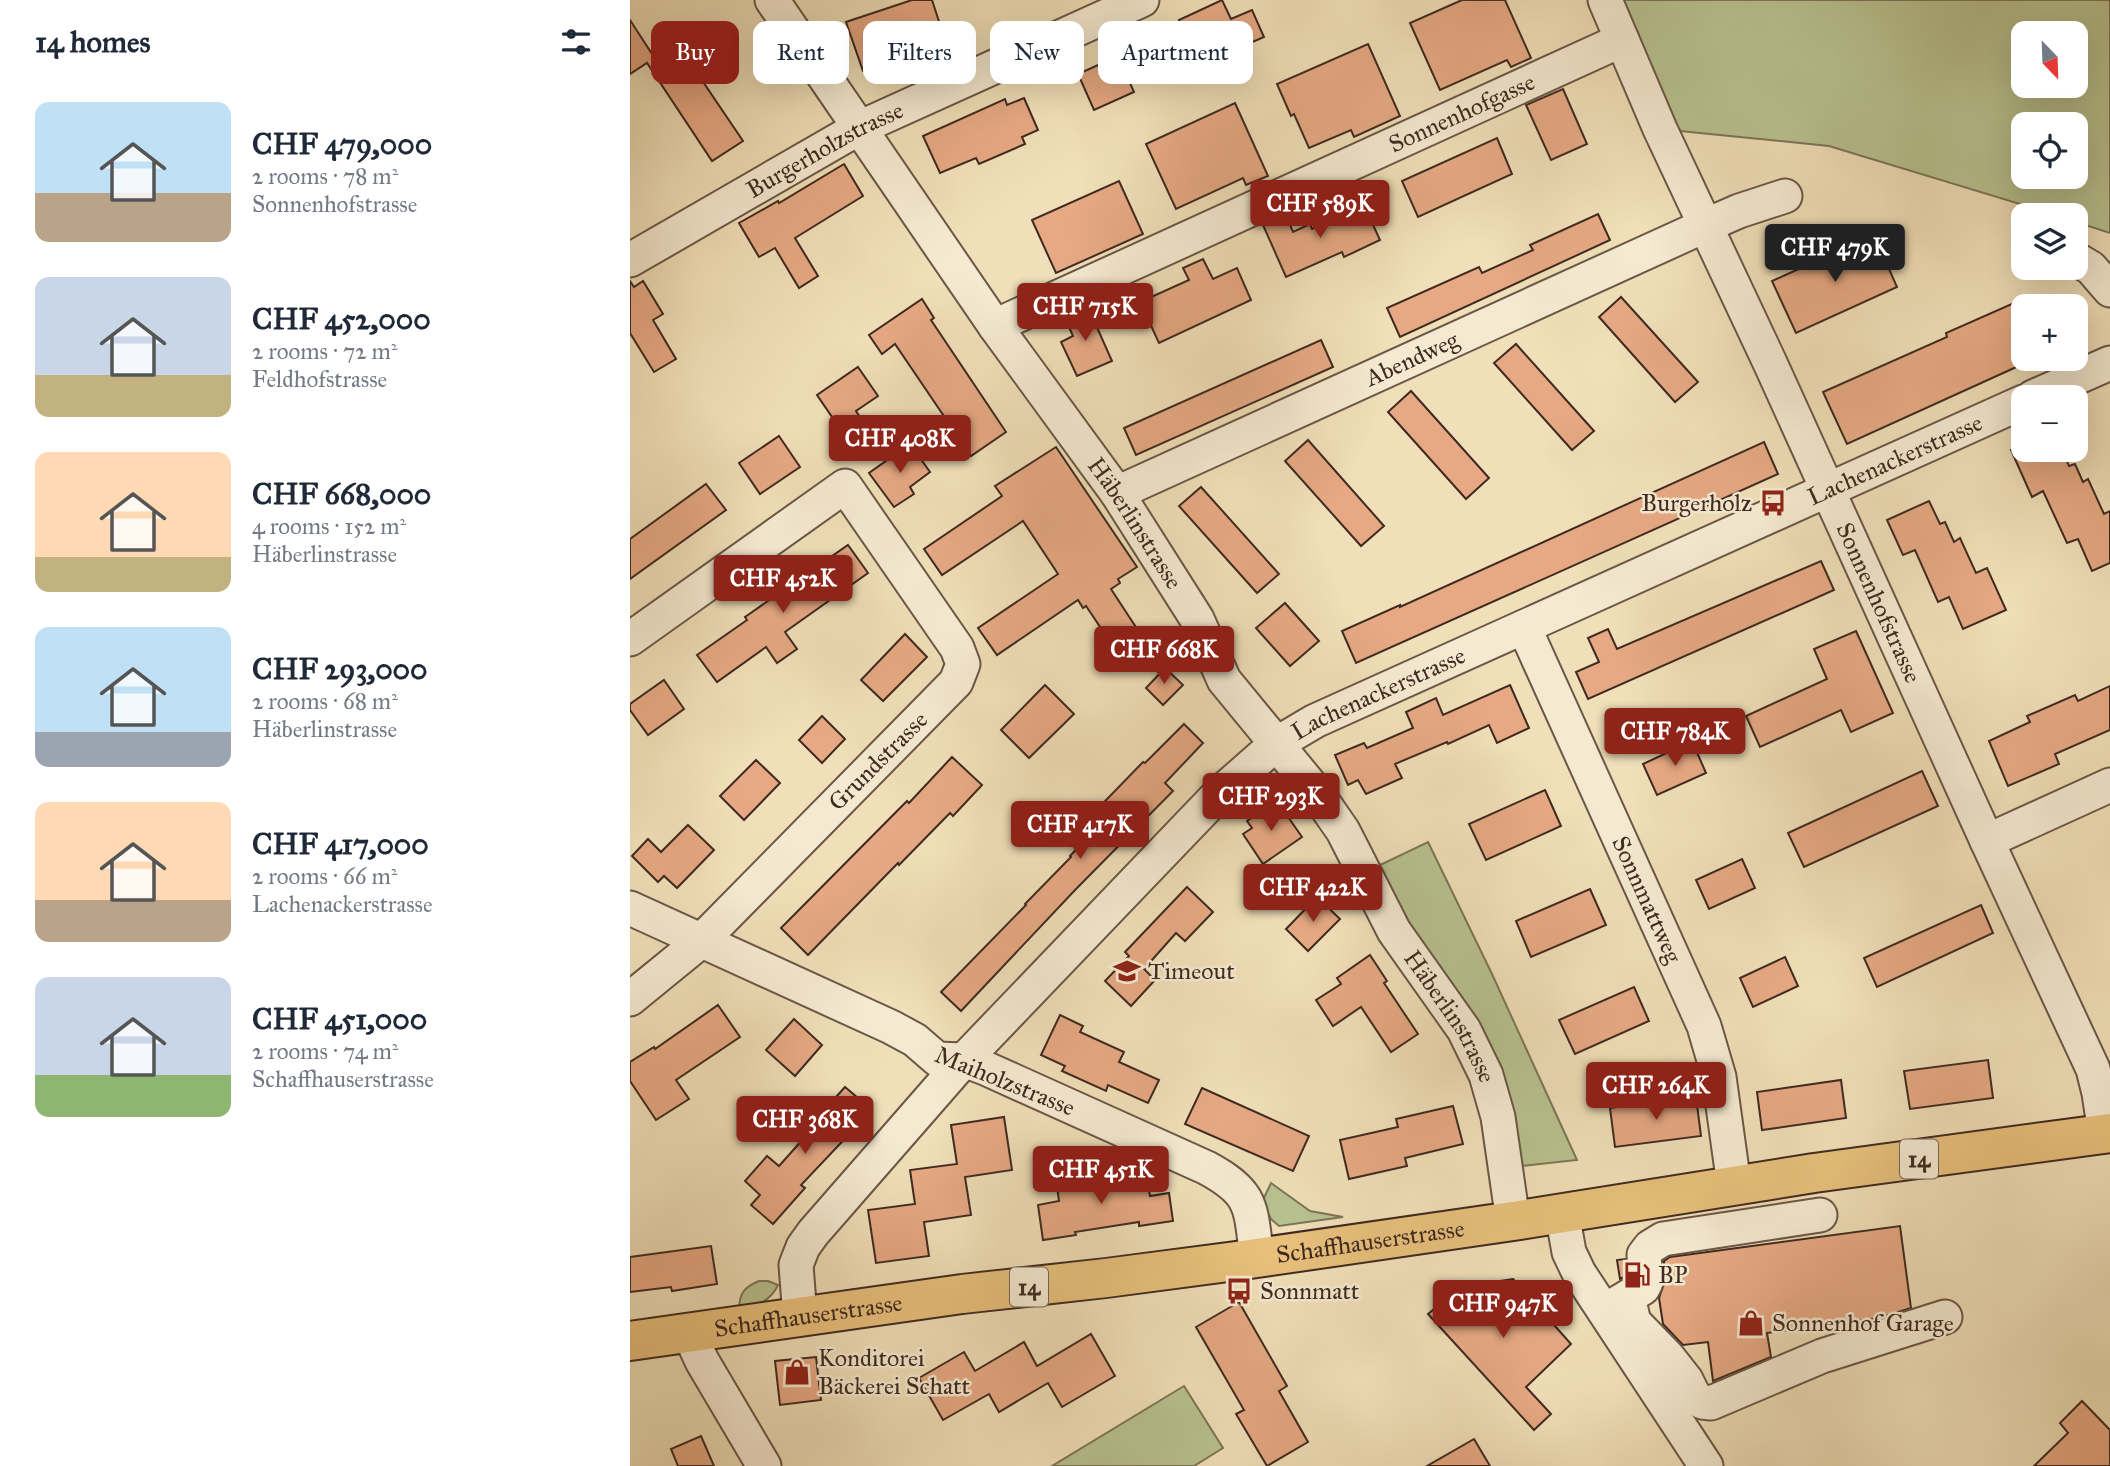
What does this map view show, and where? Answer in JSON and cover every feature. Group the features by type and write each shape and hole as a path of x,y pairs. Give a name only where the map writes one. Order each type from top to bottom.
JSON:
{"main road":[{"name":"Schaffhauserstrasse","path":"630,1341 962,1294 1257,1258 1734,1185 2107,1133"}],"street":[{"name":"Häberlinstrasse","path":"772,0 995,326 1117,493 1197,619 1224,680 1316,792 1343,831 1394,931 1464,1030 1486,1075 1498,1117 1513,1220"},
{"name":"Burgerholzstrasse","path":"630,260 859,128 1142,0"},
{"name":"Sonnenhofstrasse","path":"1605,0 1660,129 1707,225 2093,1069 2107,1133"},
{"name":"Sonnenhofgasse","path":"995,326 1622,40"},
{"name":"Abendweg","path":"1117,493 1707,225 1785,196"},
{"path":"2088,266 2110,290"},
{"path":"2060,385 2110,363"},
{"name":"Lachenackerstrasse","path":"800,1317 796,1265 803,1247 964,1060 1218,795 1276,744 1315,721 2011,407"},
{"name":"Grundstrasse","path":"630,639 845,486 957,648 962,664 956,682 701,941 630,999"},
{"name":"Sonnmattweg","path":"1524,626 1704,1026 1719,1077 1734,1185"},
{"path":"1987,841 2110,785"},
{"name":"Maiholzstrasse","path":"630,908 891,1027 915,1040 937,1059 964,1060 1229,1180 1244,1194 1250,1209 1257,1258"},
{"path":"1562,1213 1573,1263 1668,1357 1686,1380 1694,1396 1702,1402 1711,1403 1822,1356 1945,1317"},
{"path":"1616,1304 1643,1288 1646,1282 1644,1255 1650,1247 1663,1239 1820,1215"},
{"path":"1616,1304 1702,1465"},
{"path":"694,1333 696,1348 702,1361 764,1466"}],"green space":[{"path":"1606,0 2110,0 2110,233 2088,226 2088,203 2017,203 1829,146 1660,129"},
{"path":"1428,842 1577,1160 1522,1166 1435,963 1402,912 1378,866"},
{"path":"1271,1183 1310,1211 1343,1217 1279,1226 1271,1219 1262,1202"},
{"path":"759,1281 778,1285 771,1296 762,1302 739,1310 743,1292"},
{"path":"1184,1386 1223,1448 1194,1466 1052,1466"}],"building":[{"path":"912,0 932,0 939,21 863,21 863,71 849,31 849,21"},
{"path":"1222,0 1231,19 1252,10 1264,37 1253,42 1253,21 1179,20"},
{"path":"1462,0 1505,0 1531,58 1511,67 1507,60 1440,90 1410,23"},
{"path":"630,20 651,52 651,69 647,63 630,74"},
{"path":"1368,44 1400,116 1354,137 1351,130 1309,148 1277,84"},
{"path":"1098,65 1098,84 1130,84 1134,92 1094,110 1082,84 1084,71"},
{"path":"661,84 704,84 743,141 712,161"},
{"path":"1563,89 1587,144 1551,160 1526,105"},
{"path":"1024,98 1038,130 1022,137 1025,144 979,164 976,158 940,173 923,136 1005,99 1007,105"},
{"path":"1235,103 1268,176 1246,185 1243,178 1176,209 1146,144"},
{"path":"1497,138 1512,174 1418,217 1402,181"},
{"path":"844,164 863,196 795,238 818,276 799,288 775,248 759,257 739,223 778,201 779,203"},
{"path":"1119,181 1143,234 1056,273 1032,220"},
{"path":"1364,205 1380,240 1344,257 1342,252 1286,277 1263,225 1286,215 1293,232 1310,224 1312,229"},
{"path":"1598,214 1610,240 1400,337 1387,308 1479,267 1482,273 1533,250 1530,245"},
{"path":"1874,235 1897,287 1796,333 1772,281"},
{"path":"1203,259 1213,279 1237,268 1251,300 1159,343 1140,302 1189,280 1183,268"},
{"path":"630,281 634,287 643,281 663,314 653,320 676,359 654,372 630,333"},
{"path":"1621,297 1698,382 1675,402 1599,317"},
{"path":"922,299 934,318 931,320 1006,432 971,456 895,344 882,354 869,335"},
{"path":"2011,304 2011,369 1847,444 1823,392 1947,337 1946,333"},
{"path":"1087,305 1112,361 1077,376 1061,342 1073,336 1064,316"},
{"path":"1321,340 1333,367 1136,455 1124,428"},
{"path":"1516,344 1594,431 1572,450 1494,363"},
{"path":"858,367 878,396 856,411 862,420 843,433 817,395"},
{"path":"1411,391 1489,478 1466,499 1388,412"},
{"path":"779,436 800,467 760,494 739,463"},
{"path":"1308,440 1384,526 1361,546 1285,461"},
{"path":"1764,442 1778,474 1356,663 1342,631"},
{"path":"910,444 930,472 910,487 914,494 894,507 869,473"},
{"path":"1056,447 1137,567 1118,579 1120,583 1111,589 1145,641 1121,658 1086,606 1083,608 1078,600 997,655 978,628 1058,574 1023,521 942,575 924,549 1002,496 995,486"},
{"path":"2016,462 2067,462 2069,466 2075,464 2083,482 2088,479 2104,514 2110,511 2110,563 2092,571 2078,539 2067,543 2043,491 2032,497"},
{"path":"706,484 726,510 630,579 630,539"},
{"path":"1201,487 1279,574 1257,593 1179,506"},
{"path":"1929,501 1940,524 1945,522 1954,542 1960,538 1976,573 1987,568 2006,610 1963,629 1949,597 1938,602 1915,550 1903,555 1887,520"},
{"path":"848,545 868,573 785,632 797,649 777,663 766,647 717,682 697,655 747,620 745,617"},
{"path":"1821,561 1834,590 1588,699 1576,672 1599,662 1588,638 1608,629 1617,649"},
{"path":"1285,603 1319,641 1290,666 1256,628"},
{"path":"1856,631 1893,713 1851,732 1841,710 1760,747 1746,716 1827,679 1814,649"},
{"path":"905,634 927,657 883,701 861,680"},
{"path":"1165,668 1183,685 1163,705 1146,688"},
{"path":"664,680 684,709 648,735 630,710 630,704"},
{"path":"1045,685 1074,714 1029,758 1001,730"},
{"path":"1510,685 1529,728 1497,743 1489,725 1395,764 1402,778 1366,794 1358,780 1348,785 1335,755 1364,743 1367,748 1413,728 1406,712 1436,698 1443,715"},
{"path":"2110,686 2110,730 2055,754 2059,764 2008,786 1989,741 2030,722 2027,716 2075,695 2078,701"},
{"path":"822,716 845,739 822,763 799,740"},
{"path":"1184,724 1203,743 1165,783 1173,791 961,1011 941,992 1087,838 1078,829"},
{"path":"1692,741 1706,773 1657,795 1643,764"},
{"path":"952,757 982,785 953,816 950,813 899,865 898,863 808,955 781,928 907,801 909,803"},
{"path":"756,760 780,783 744,820 720,796"},
{"path":"1922,771 1938,806 1804,867 1788,833"},
{"path":"1545,790 1561,826 1486,860 1469,824"},
{"path":"1277,801 1302,837 1263,864 1243,834 1252,828 1247,821"},
{"path":"688,825 714,850 677,888 664,876 658,882 632,856 648,839 661,852"},
{"path":"1742,859 1755,888 1709,909 1696,880"},
{"path":"1187,887 1213,912 1185,941 1176,933 1144,969 1155,980 1131,1006 1105,981 1129,956 1125,952"},
{"path":"1590,889 1606,925 1531,957 1516,921"},
{"path":"1317,897 1340,919 1308,951 1286,929"},
{"path":"1981,905 1993,933 1877,987 1864,958"},
{"path":"1370,955 1387,981 1384,983 1418,1034 1391,1052 1361,1007 1333,1026 1316,1000 1341,984 1337,978"},
{"path":"1785,957 1798,986 1753,1007 1740,978"},
{"path":"1634,987 1649,1021 1575,1054 1559,1020"},
{"path":"718,1005 740,1037 676,1080 689,1099 656,1120 630,1081 630,1062 654,1047 655,1049"},
{"path":"1060,1015 1083,1026 1080,1032 1124,1052 1119,1062 1159,1080 1148,1103 1108,1085 1106,1091 1062,1071 1065,1066 1041,1055"},
{"path":"794,1019 822,1045 795,1076 766,1050"},
{"path":"1988,1060 1993,1098 1910,1109 1904,1071"},
{"path":"1841,1080 1846,1118 1762,1130 1757,1092"},
{"path":"845,1087 872,1110 801,1185 805,1188 773,1224 751,1205 760,1195 745,1181 767,1156 779,1166"},
{"path":"1202,1088 1309,1136 1293,1171 1185,1124"},
{"path":"1696,1097 1701,1136 1615,1147 1610,1108"},
{"path":"1453,1106 1463,1144 1405,1158 1407,1166 1349,1179 1340,1140 1398,1127 1396,1119"},
{"path":"1004,1117 1012,1170 965,1177 971,1215 924,1222 929,1256 876,1263 868,1210 915,1204 910,1170 957,1164 951,1125"},
{"path":"1114,1172 1116,1182 1135,1179 1136,1186 1148,1184 1150,1196 1169,1193 1173,1221 1139,1226 1139,1222 1043,1240 1038,1205 1059,1201 1056,1180"},
{"name":"Sonnenhof Garage","path":"1900,1226 1911,1308 1879,1318 1767,1333 1771,1357 1713,1381 1708,1342 1683,1345 1663,1324 1659,1298 1665,1281 1664,1261 1670,1257"},
{"path":"711,1246 717,1284 672,1291 671,1287 630,1292 630,1257"},
{"path":"1625,1259 1626,1276 1620,1279 1617,1260"},
{"path":"1513,1279 1571,1344 1526,1387 1551,1414 1534,1430 1428,1314 1460,1287"},
{"path":"1239,1302 1287,1386 1279,1391 1308,1442 1267,1466 1236,1414 1244,1410 1196,1327"},
{"path":"1091,1334 1115,1376 1062,1407 1048,1383 999,1412 989,1394 943,1420 919,1378 964,1352 975,1371 1024,1342 1037,1366"},
{"path":"816,1357 821,1400 780,1405 775,1361"},
{"path":"2082,1401 2110,1430 2110,1466 2034,1466 2068,1433 2060,1423"},
{"path":"701,1436 714,1466 678,1466 671,1449"},
{"path":"1474,1439 1490,1466 1427,1466"}],"place":[{"name":"Burgerholz","path":"1773,503"},
{"name":"Timeout","path":"1127,971"},
{"name":"BP","path":"1637,1275"},
{"name":"Sonnmatt","path":"1239,1291"},
{"name":"Sonnenhof Garage","path":"1751,1323"},
{"name":"Konditorei Bäckerei Schatt","path":"797,1372"}]}
